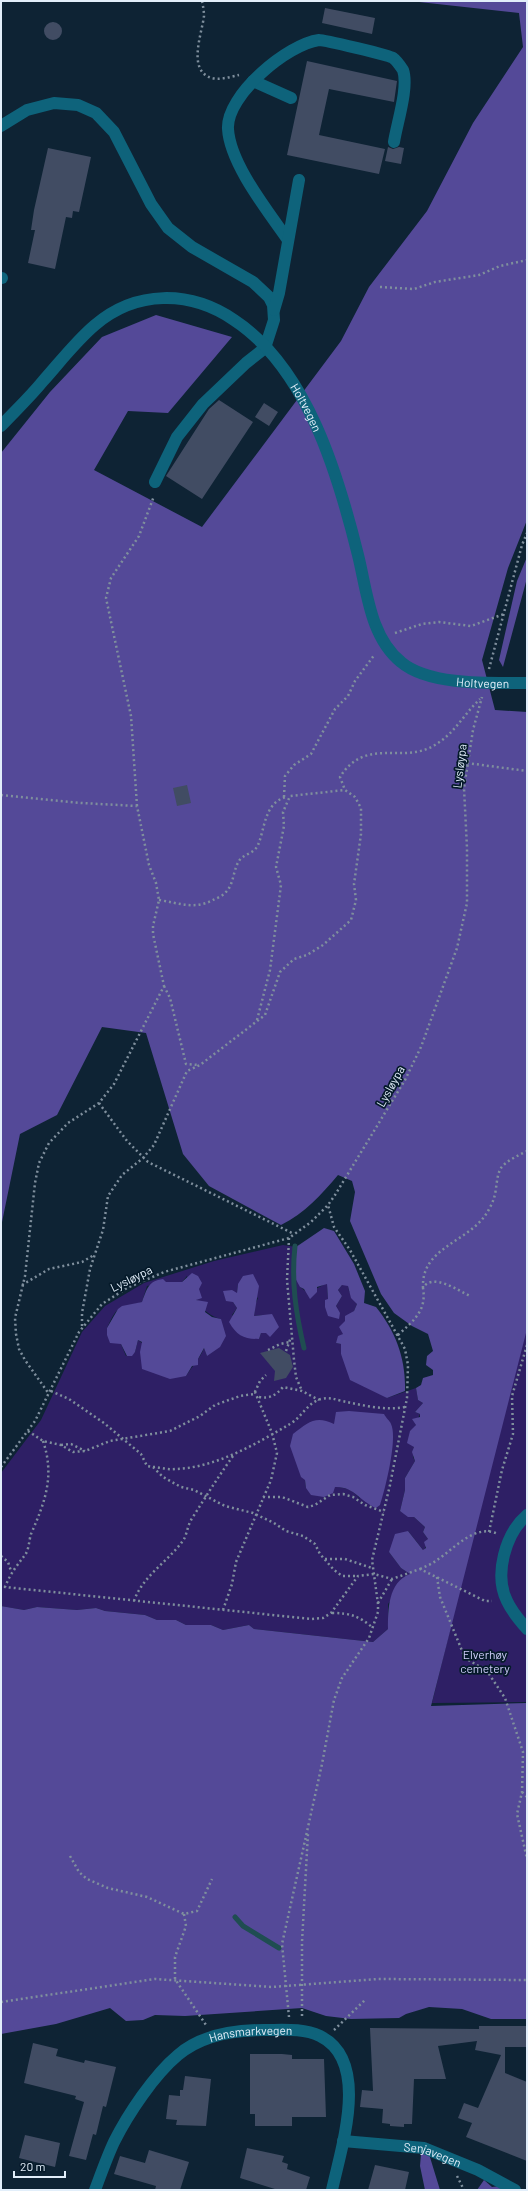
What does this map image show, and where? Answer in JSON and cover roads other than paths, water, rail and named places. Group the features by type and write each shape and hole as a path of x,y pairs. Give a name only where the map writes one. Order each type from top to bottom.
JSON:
{"street":[{"path":"288,240 248,182 234,150 228,128 233,109 253,81 275,60 320,40 393,58 402,69 405,84 394,142"},
{"path":"253,81 291,98"},
{"path":"1,126 27,110 54,103 78,105 96,113 114,132 151,204 168,228 192,247 263,290 269,297 274,310"},
{"path":"155,482 177,438 203,404 246,362 265,348 272,331 274,310 279,294 299,180"},
{"name":"Holtvegen","path":"1,426 95,325 109,314 136,301 153,297 169,297 197,302 228,316 240,324 282,367 310,412 322,438 333,468 343,501 370,609 385,644 401,662 421,673 485,682 527,683"},
{"path":"527,1515 519,1524 504,1556 502,1579 504,1593 511,1608 527,1629"},
{"name":"Hansmarkvegen","path":"95,2190 114,2143 143,2097 178,2055 199,2042 241,2031 290,2029 320,2036 334,2045 343,2060 349,2098 343,2141 332,2190"},
{"name":"Senjavegen","path":"343,2141 424,2148 478,2170 515,2190"}],"waterway":[{"path":"295,1246 295,1298 304,1348"},
{"path":"235,1917 243,1926 279,1948"}],"park label":[{"name":"Elverhøy cemetery","path":"485,1661"}]}
